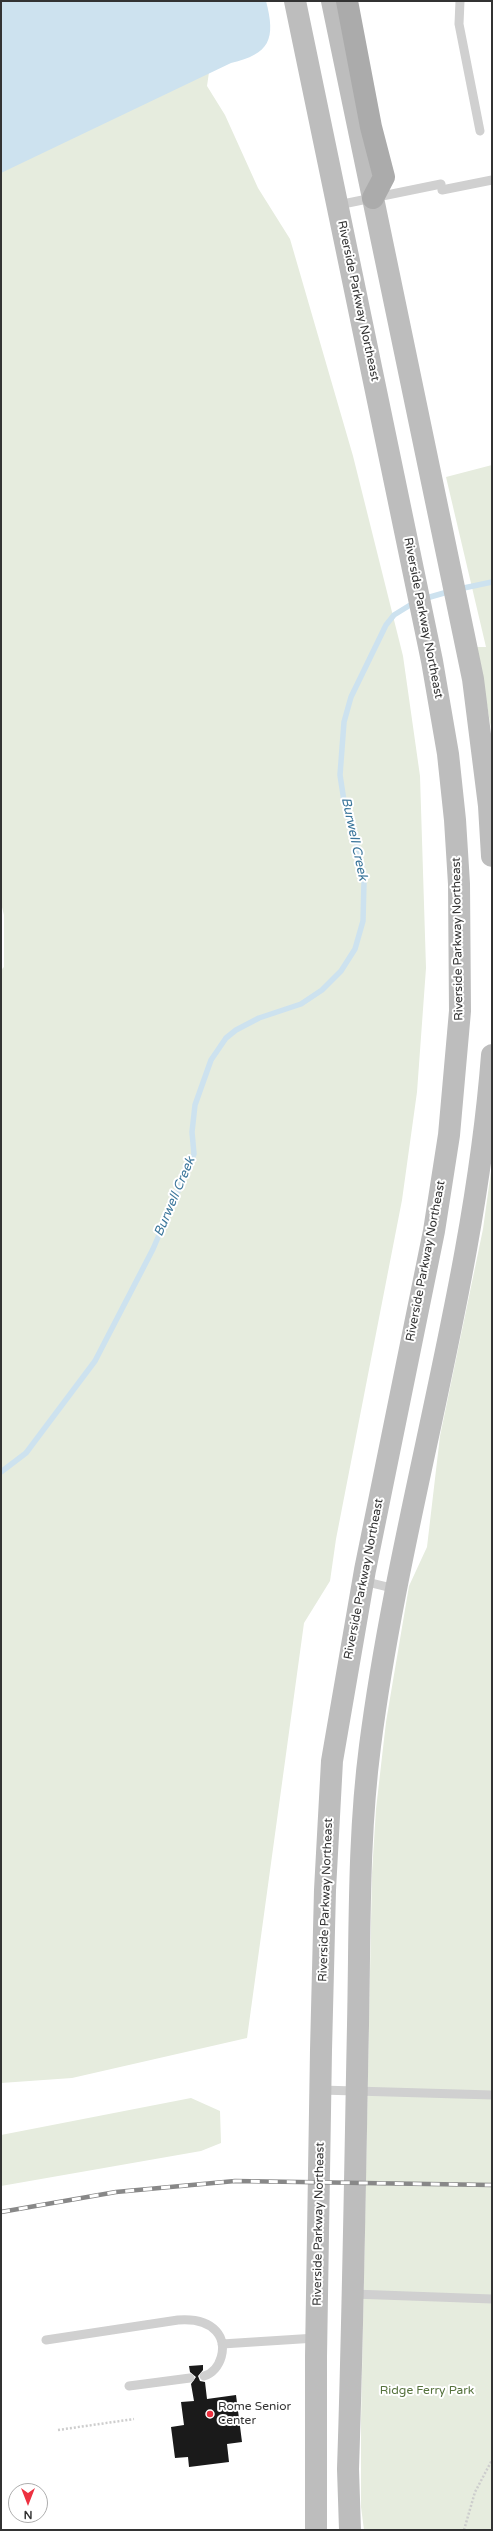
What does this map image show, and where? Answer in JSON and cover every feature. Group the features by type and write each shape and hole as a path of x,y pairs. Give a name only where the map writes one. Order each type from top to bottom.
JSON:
{"main road":[{"name":"Riverside Parkway Northeast","path":"295,1 398,490 432,661 448,754 459,884 460,1011 456,1071 449,1135 434,1231 363,1581 332,1762 325,1890 320,2090 316,2338 316,2530"},
{"path":"345,4 371,127 384,177 373,198 467,652 481,742 492,856"},
{"path":"350,2530 348,2469 361,1879 365,1800 378,1691 397,1589 466,1249 486,1124 492,1055"}],"lane":[{"path":"460,1 459,24 480,131"},
{"path":"338,205 373,198 492,180"},
{"path":"363,1581 397,1589"},
{"path":"320,2090 492,2095"},
{"path":"353,2294 492,2299"},
{"path":"46,2340 187,2319 213,2328 219,2335 222,2344 221,2357 216,2368 211,2374 204,2376"},
{"path":"222,2344 316,2338"},
{"path":"129,2386 190,2378"}],"path":[{"path":"58,2430 134,2419"},
{"path":"464,2530 475,2492 492,2460"}],"green space":[{"path":"214,38 207,86 225,115 258,188 290,239 353,456 403,656 420,776 426,968 417,1092 402,1200 336,1539 330,1581 304,1623 247,2038 72,2078 1,2083 1,970 4,967 4,915 1,903 1,155"},
{"path":"492,465 492,734 477,647 486,647 446,477"},
{"name":"Ridge Ferry Park","path":"492,1164 492,2530 364,2530 361,2507 361,2421 372,1873 376,1809 386,1722 409,1586 427,1547 440,1436 483,1229"},
{"path":"191,2098 220,2111 221,2143 201,2151 1,2186 1,2135"}],"water":[{"path":"1,1 266,1 269,14 270,35 267,43 254,55 231,63 1,173"}],"building":[{"name":"Rome Senior Center","path":"203,2365 203,2370 198,2376 200,2381 205,2382 207,2399 236,2395 242,2442 227,2444 229,2462 189,2467 188,2457 175,2458 171,2427 184,2425 181,2402 194,2401 191,2384 196,2377 190,2372 189,2366"}],"waterway":[{"name":"Burwell Creek","path":"459,589 492,582"},
{"name":"Burwell Creek","path":"423,599 451,591"},
{"name":"Burwell Creek","path":"1,1472 26,1453 95,1361 153,1249 194,1154 192,1132 195,1105 211,1060 226,1038 236,1030 259,1018 301,1004 322,990 341,971 355,949 363,921 364,881 360,855 344,801 340,775 344,722 351,697 386,625 394,615 415,602"}],"railway":[{"path":"1,2212 116,2192 235,2181 492,2185"}],"place":[{"name":"Rome Senior Center","path":"210,2414"}]}
